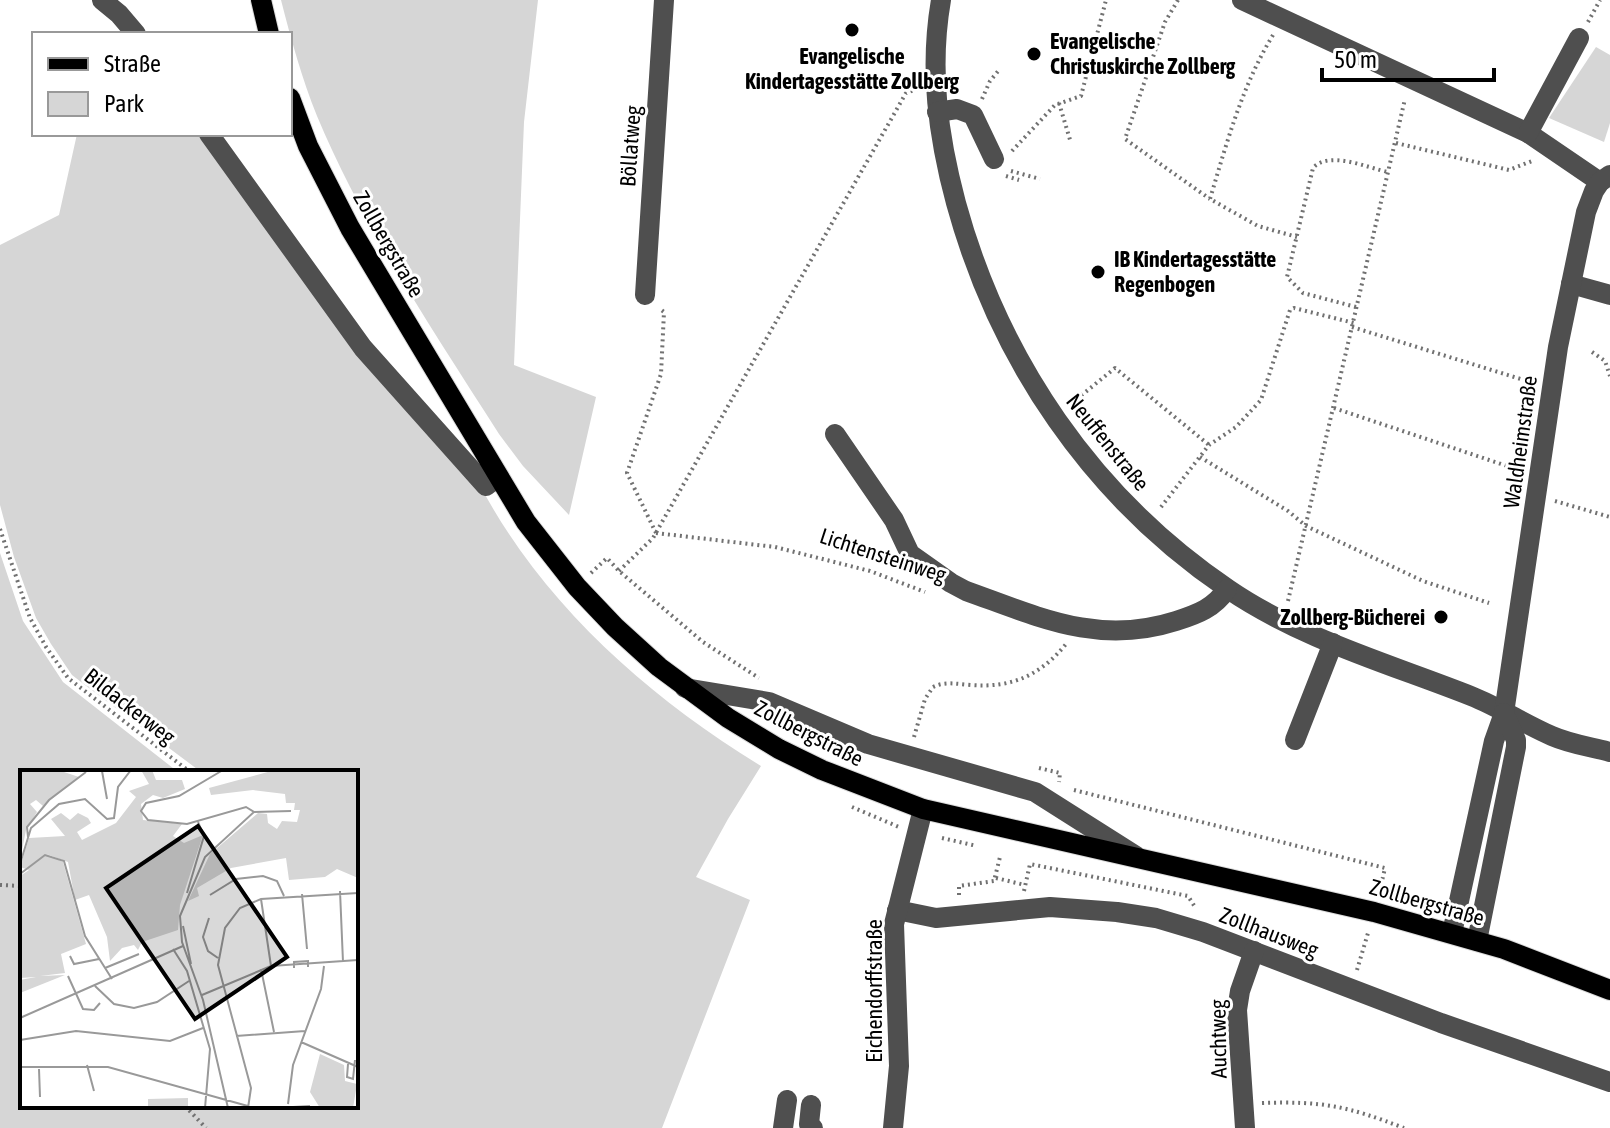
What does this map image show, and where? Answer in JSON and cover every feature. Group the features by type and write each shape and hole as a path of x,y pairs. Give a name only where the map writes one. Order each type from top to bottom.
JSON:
{"main road":[{"path":"261,0 269,32"},
{"name":"Zollbergstraße","path":"292,103 308,146 350,228 526,522 577,587 632,643 685,688 728,718 779,749 856,785 923,809 1143,861 1377,902 1452,933 1610,990"}],"street":[{"path":"102,0 134,32"},
{"name":"Böllatweg","path":"645,295 664,0"},
{"name":"Neuffenstraße","path":"941,0 935,41 937,112 949,177 982,286 1016,356 1054,417 1093,467 1147,525 1227,589 1333,643 1471,696 1557,739 1610,752"},
{"path":"1242,0 1528,133 1605,178"},
{"path":"1528,133 1579,38"},
{"path":"937,112 957,109 976,119 1001,156"},
{"path":"210,136 363,348 486,486 498,477"},
{"name":"Waldheimstraße","path":"1452,933 1494,741 1504,713 1558,347 1586,212 1605,178"},
{"path":"1571,284 1610,295"},
{"name":"Lichtensteinweg","path":"835,434 894,520 905,545 917,561 966,591 1071,627 1092,631 1133,630 1173,622 1204,611 1227,589"},
{"path":"1295,740 1333,643"},
{"path":"685,688 769,702 868,744 1035,792 1143,861"},
{"name":"Waldheimstraße","path":"1477,941 1516,747 1504,713"},
{"name":"Eichendorffstraße","path":"893,1128 899,1066 894,937 897,910 923,809"},
{"name":"Zollhausweg","path":"897,910 928,917 1021,908 1087,909 1156,918 1203,932 1520,1052 1610,1082"},
{"name":"Auchtweg","path":"1245,1128 1238,1000 1254,951"},
{"path":"783,1128 787,1100"},
{"path":"811,1105 809,1124 813,1128"}],"path":[{"path":"1040,179 998,167 1001,156 1016,149 1059,103 1081,96 1106,0"},
{"path":"1178,0 1165,22 1125,139 1210,199 1258,226 1297,237"},
{"path":"1210,199 1240,101 1259,58 1282,19"},
{"path":"976,119 985,90 999,70"},
{"path":"1284,620 1410,77"},
{"path":"619,571 656,533 906,93 935,87"},
{"path":"1059,103 1071,143"},
{"path":"1396,143 1509,170 1539,158"},
{"path":"1357,307 1303,293 1288,280 1297,237 1313,168 1317,163 1330,159 1388,172"},
{"path":"645,295 664,312 661,374 627,473 656,533"},
{"path":"1147,525 1209,445 1236,427 1261,400 1290,310 1294,308 1524,380"},
{"path":"1592,352 1609,364 1610,376"},
{"path":"1054,417 1115,368 1209,445"},
{"path":"1334,408 1510,467"},
{"path":"1200,457 1288,511 1306,526 1423,581 1489,603"},
{"path":"1537,497 1610,517"},
{"name":"Bildackerweg","path":"0,529 30,618 68,678 187,770"},
{"name":"Lichtensteinweg","path":"656,533 775,547 870,571 929,594"},
{"path":"577,587 607,558 703,642 762,679"},
{"path":"1053,639 1067,643"},
{"path":"911,747 925,699 933,687 949,683 993,687 1011,684 1029,677 1056,656"},
{"path":"1035,768 1060,773"},
{"path":"1073,790 1385,868 1351,988"},
{"path":"960,916 959,886 994,881 1000,857"},
{"path":"995,877 1025,885 1030,864 1188,896 1192,898 1203,932"},
{"path":"0,885 20,886"},
{"path":"1243,1104 1328,1103 1357,1110 1404,1128"},
{"path":"187,1108 206,1128"}],"green space":[{"path":"281,0 538,0 524,122 514,365 596,397 569,515 523,466 499,434 378,239 317,116"},
{"path":"1596,47 1610,55 1610,123 1604,142 1549,118"},
{"path":"77,136 202,136 483,491 538,574 570,611 641,680 761,766 696,877 750,900 662,1128 0,1128 0,553 23,621 63,682 175,770 20,770 20,1108 358,1108 358,770 198,770 72,675 36,618 14,557 0,505 0,245 59,215"}],"place":[{"name":"Evangelische Kindertagesstätte Zollberg","path":"852,30"},
{"name":"Evangelische Christuskirche Zollberg","path":"1034,54"},
{"name":"IB Kindertagesstätte Regenbogen","path":"1098,272"},
{"name":"Zollberg-Bücherei","path":"1441,617"}]}
